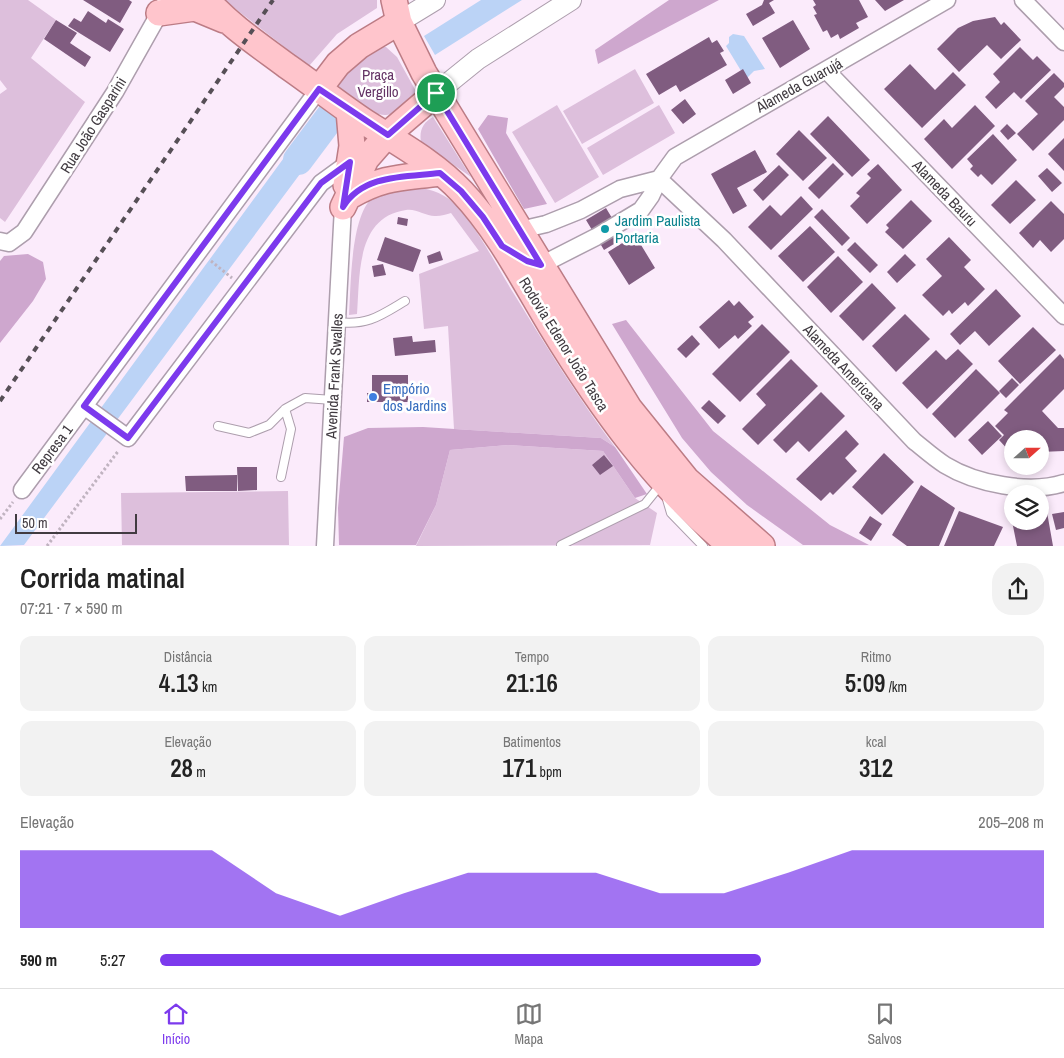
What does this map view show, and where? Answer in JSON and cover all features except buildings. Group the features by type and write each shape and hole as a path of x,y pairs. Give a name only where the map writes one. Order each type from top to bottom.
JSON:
{"main road":[{"name":"Rodovia Edenor João Tasca","path":"207,0 225,20 349,111 381,143 440,173 461,191 483,217 511,238"},
{"path":"163,6 195,8 225,20"},
{"name":"Rodovia Edenor João Tasca","path":"397,8 436,93 511,238 602,405 662,482 710,529 731,546"},
{"path":"319,89 338,64 397,8"},
{"path":"347,202 360,171 381,143 436,93"},
{"path":"347,202 352,127 349,111"},
{"path":"347,202 371,183 396,176 440,173"},
{"path":"511,238 527,261 541,265"},
{"name":"Rodovia Edenor João Tasca","path":"541,265 629,408 657,445 687,480 762,546"}],"street":[{"path":"397,8 435,0"},
{"path":"436,93 478,59 571,0"},
{"name":"Alameda Guarujá","path":"541,265 596,237 641,210 651,196 659,179 675,157 946,0"},
{"path":"1023,0 1064,42"},
{"name":"Rua João Gasparini","path":"5,242 24,232 116,92 163,6"},
{"name":"Alameda Bauru","path":"826,70 1064,316"},
{"name":"Represa 1","path":"22,490 319,89"},
{"path":"85,407 125,436 321,183 381,143"},
{"path":"511,238 581,210 620,189 659,179"},
{"name":"Alameda Americana","path":"659,179 724,240 914,441 946,465 986,482 1023,488 1055,486 1064,483"},
{"name":"Avenida Frank Swalles","path":"325,546 337,322 347,202"}],"lane":[{"path":"337,322 356,325 379,316 405,301"},
{"path":"218,426 249,433 269,425 285,409 305,398 333,400"},
{"path":"281,477 292,429 285,409"},
{"path":"561,545 645,504 662,482"},
{"path":"662,482 671,513 703,546"}],"path":[{"path":"206,257 236,281"},
{"path":"47,546 125,436"},
{"name":"Represa 1","path":"0,519 22,490"}],"green space":[{"path":"0,0 28,0 56,20 31,58 85,102 5,222 0,218 0,94 7,89 0,80"},
{"path":"224,0 377,0 377,8 337,34 309,66"},
{"name":"Praça Vergillo","path":"377,47 386,47 397,57 417,93 400,110 386,115 374,113 360,106 343,92 339,85 341,77"},
{"path":"635,69 654,103 582,144 563,111"},
{"path":"557,105 599,177 555,203 512,132"},
{"path":"659,105 675,133 603,175 587,148"},
{"path":"433,117 471,177 421,142 422,127"},
{"path":"406,186 439,193 449,199 466,217 563,372 615,447 601,438 454,429 448,326 424,329 419,274 479,251 451,213 433,216 414,210 406,210 390,215 378,224 369,236 364,250 357,314 349,315 354,250 361,216 367,203 379,193"},
{"path":"508,445 603,451 635,498 657,513 650,545 416,546 436,505 450,450"},
{"path":"288,491 289,545 122,545 121,493"}],"shaded area":[{"path":"669,0 719,0 598,64 595,50"},
{"path":"488,115 508,118 506,133 547,204 524,209 478,129"},
{"path":"28,254 43,262 46,279 33,301 0,343 0,261 4,256"},
{"path":"626,320 713,431 830,525 869,545 803,545 747,505 711,472 682,438 612,324"},
{"path":"423,427 601,438 615,447 647,494 635,498 603,451 508,445 450,450 436,505 416,545 339,545 338,508 344,437 368,428"}],"water":[{"path":"481,0 522,0 435,55 424,36"},
{"path":"733,34 744,36 765,69 754,71 746,79 726,46 729,43 729,37"},
{"path":"313,118 329,135 24,545 0,546"}],"waterway":[{"path":"298,160 334,112"}],"railway":[{"path":"0,401 273,0"}],"place":[{"name":"Jardim Paulista Portaria","path":"605,229"},
{"name":"Empório dos Jardins","path":"373,397"}],"route":[{"path":"319,89 365,122 388,135 422,108 436,93 541,265 527,261 502,246 483,217 461,191 440,173 396,176 371,183 350,196 343,207 350,162 321,183 128,438 84,406 319,89"}]}
